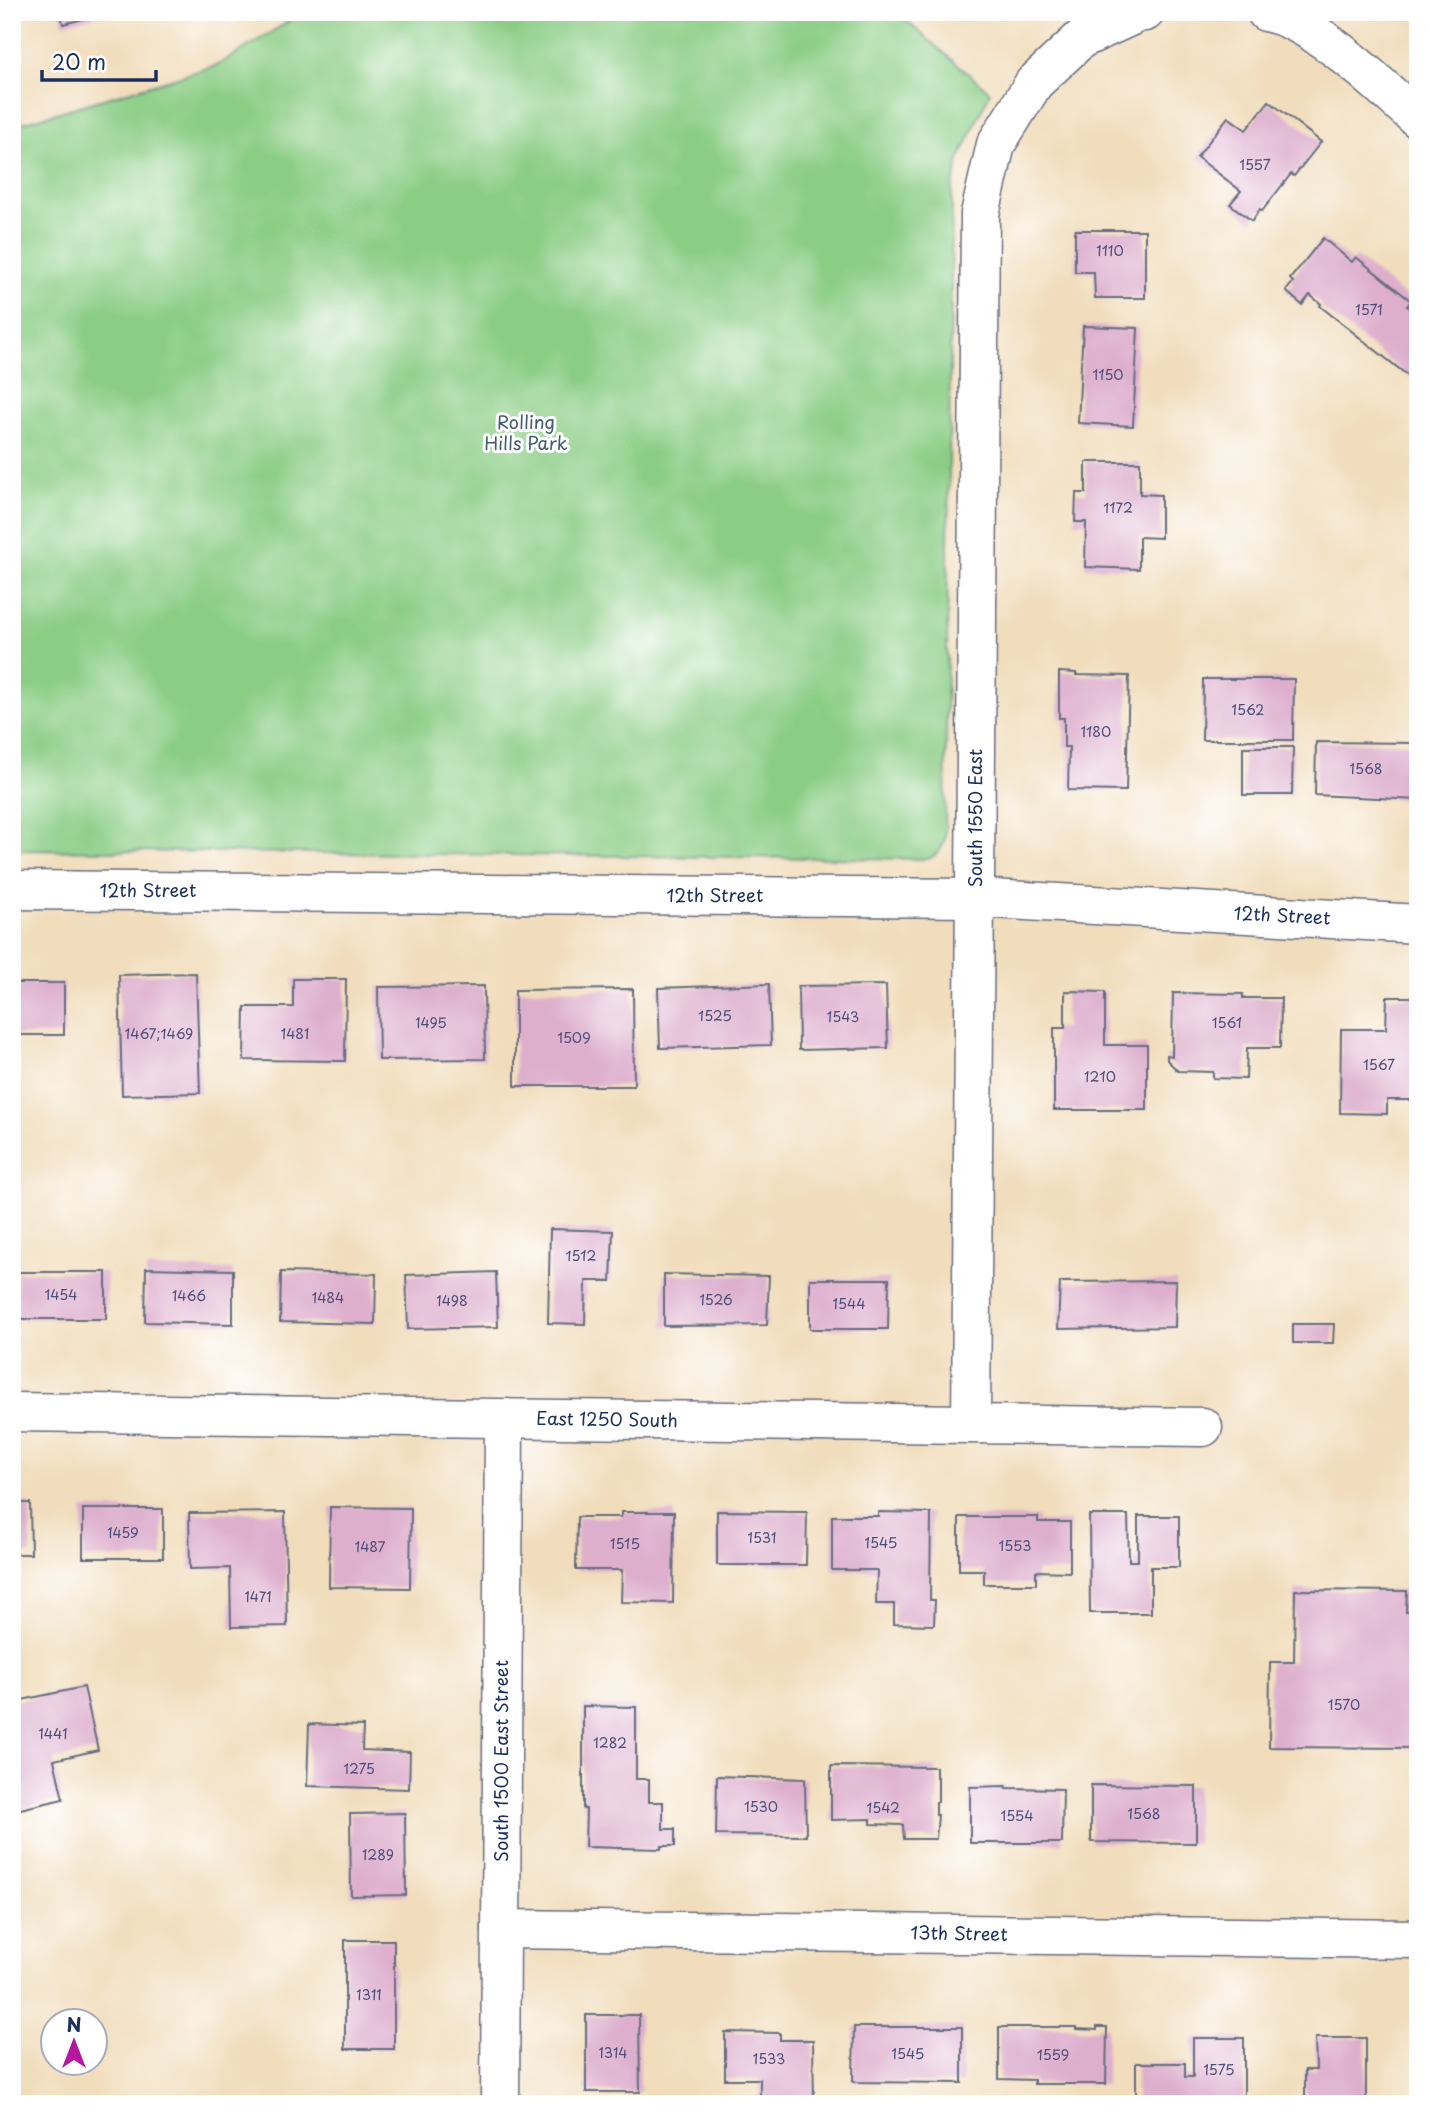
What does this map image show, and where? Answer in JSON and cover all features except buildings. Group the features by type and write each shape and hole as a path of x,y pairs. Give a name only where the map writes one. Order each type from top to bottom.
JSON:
{"street":[{"name":"South 1550 East","path":"971,1423 980,214 996,144 1034,83 1081,39 1145,12"},
{"path":"1266,12 1278,15 1334,46 1418,120"},
{"name":"12th Street","path":"12,890 975,898 1418,924"},
{"name":"East 1250 South","path":"12,1412 1203,1427"},
{"name":"South 1500 East Street","path":"500,2104 504,1419"},
{"name":"13th Street","path":"501,1928 1418,1939"}],"green space":[{"name":"Rolling Hills Park","path":"304,12 896,12 990,92 959,160 952,190 945,836 942,848 935,855 928,859 12,850 12,126 218,65"}]}
